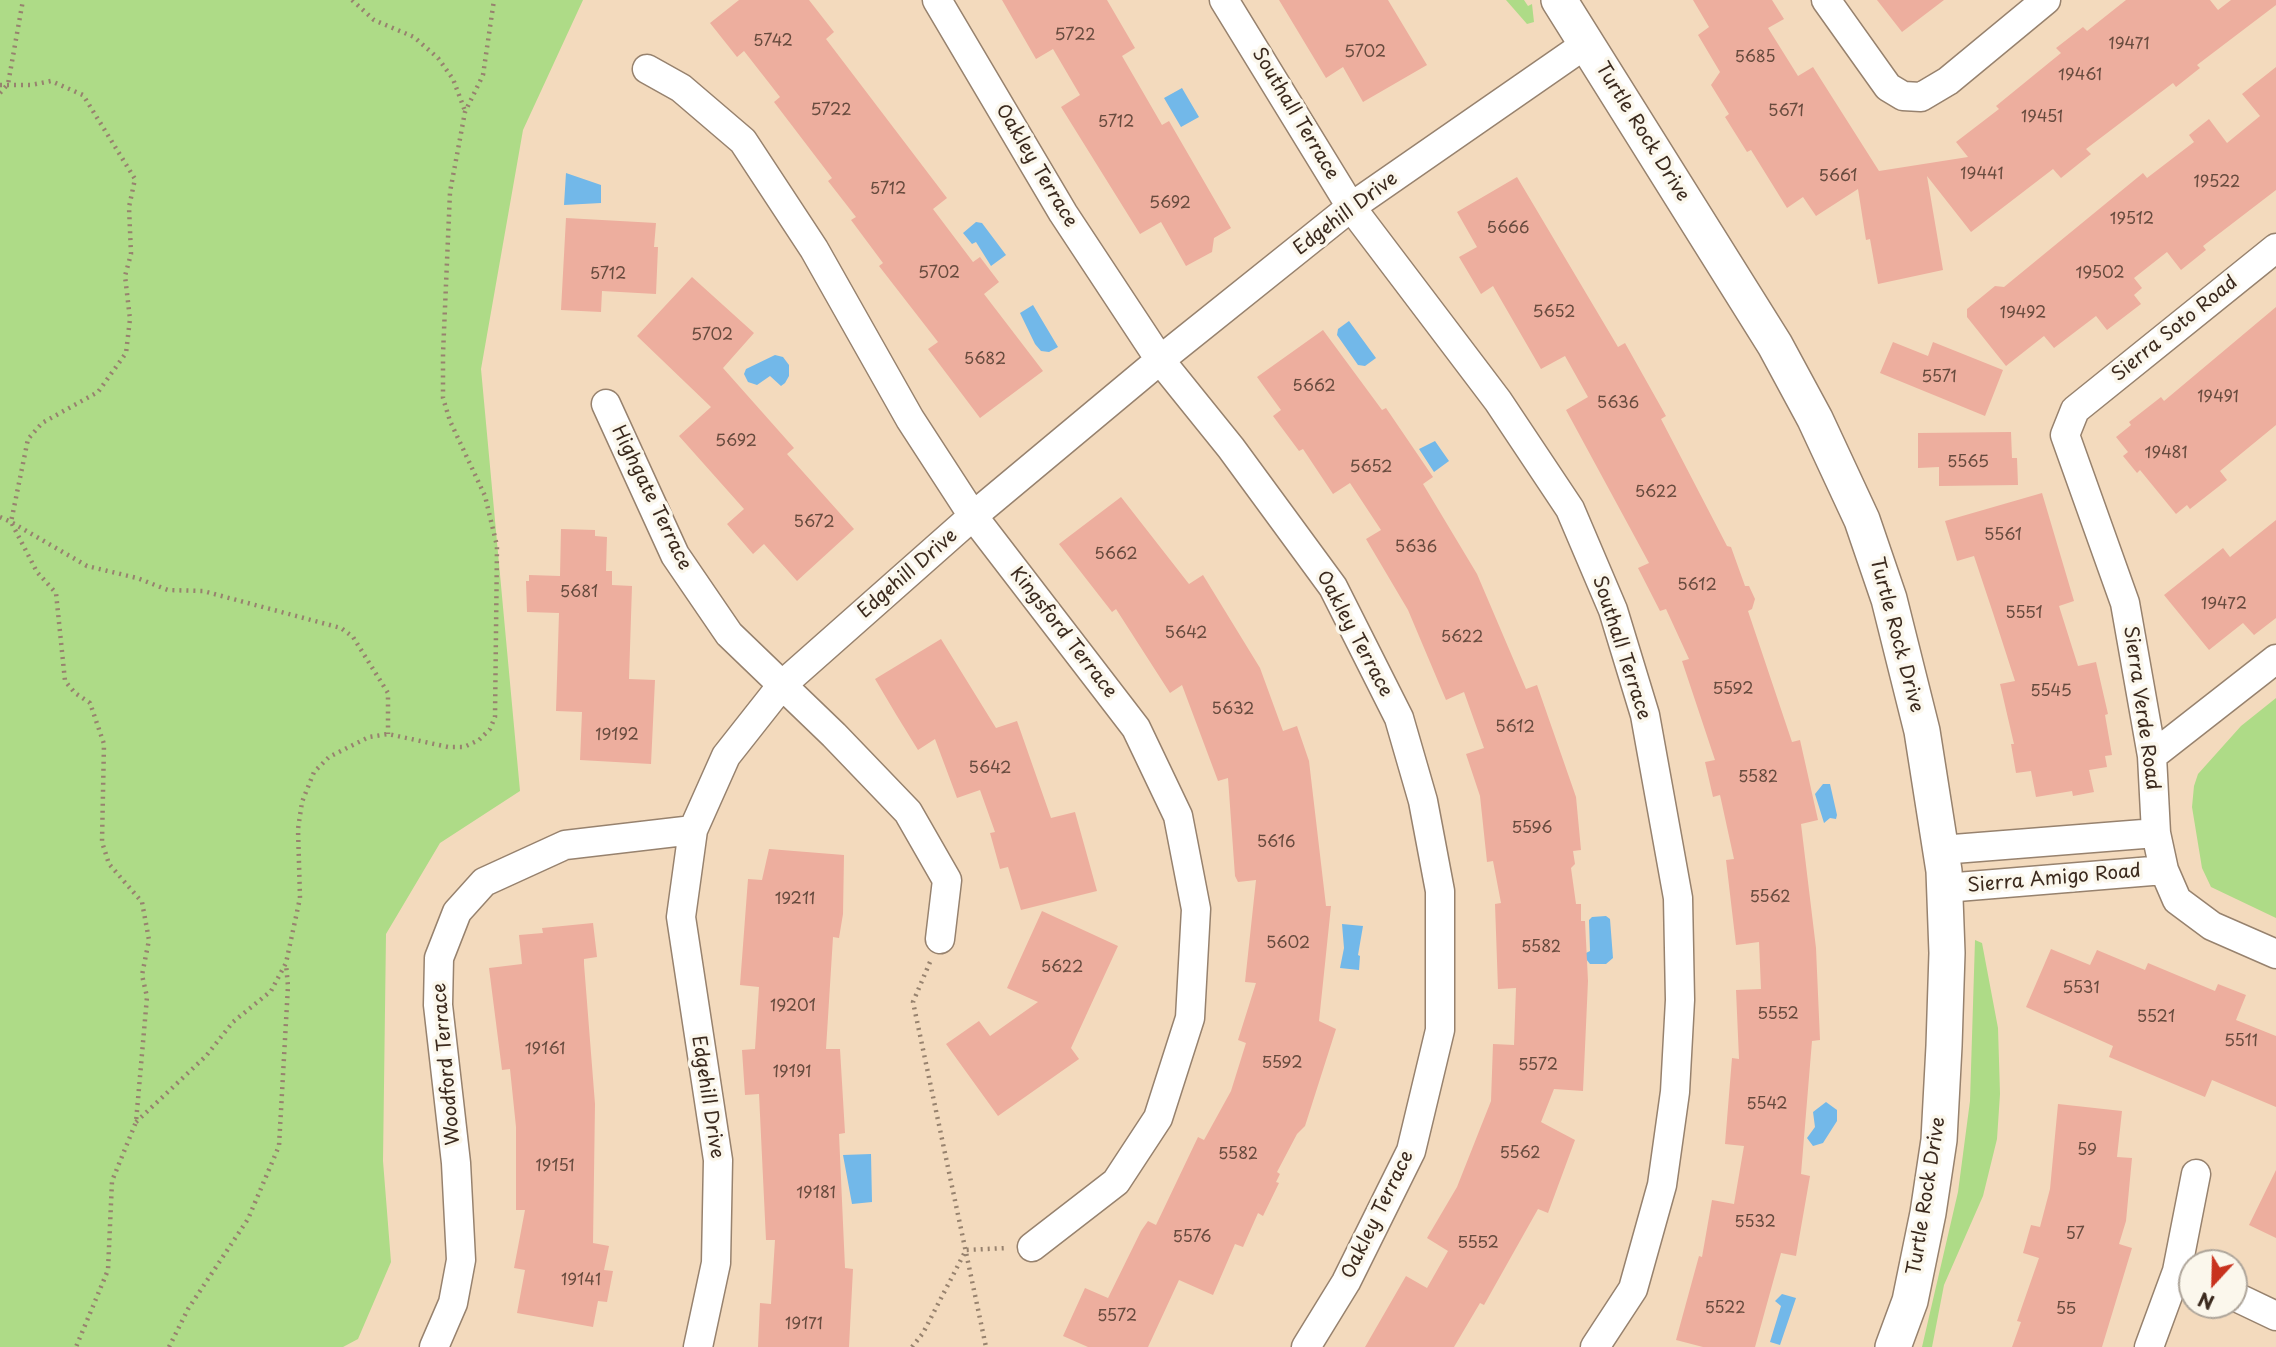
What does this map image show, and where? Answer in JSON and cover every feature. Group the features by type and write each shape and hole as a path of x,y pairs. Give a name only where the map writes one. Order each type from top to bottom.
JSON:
{"street":[{"name":"Oakley Terrace","path":"937,0 1063,213 1160,360 1231,448 1333,587 1399,718 1423,801 1440,891 1440,1030 1411,1151 1346,1282 1306,1347"},
{"name":"Southall Terrace","path":"1224,0 1351,207 1498,401 1570,509 1613,610 1645,715 1678,898 1680,1000 1675,1092 1662,1185 1633,1289 1595,1347"},
{"name":"Turtle Rock Drive","path":"1559,0 1775,345 1815,419 1862,520 1889,599 1922,731 1945,888 1947,953 1939,1140 1928,1213 1910,1301 1893,1347"},
{"path":"1826,0 1888,87 1903,96 1921,97 1948,81 2046,0"},
{"name":"Edgehill Drive","path":"698,1347 716,1263 718,1160 681,917 693,831 726,756 782,685 973,516 1160,360 1351,207 1586,44"},
{"name":"Kingsford Terrace","path":"647,69 681,88 743,141 814,249 910,419 973,516 1136,727 1178,816 1196,909 1190,1018 1158,1118 1116,1182 1032,1247"},
{"name":"Sierra Soto Road","path":"2075,410 2276,248"},
{"name":"Highgate Terrace","path":"606,404 675,555 729,634 908,813 947,880 940,939"},
{"name":"Sierra Verde Road","path":"2075,410 2065,435 2125,603 2152,756 2156,833 2164,870 2176,900 2203,919 2276,954"},
{"path":"2152,756 2276,659"},
{"name":"Woodford Terrace","path":"434,1347 453,1303 461,1260 456,1163 438,1005 439,958 457,912 484,882 565,845 693,831"},
{"name":"Sierra Amigo Road","path":"1941,850 2156,833"},
{"name":"Sierra Amigo Road","path":"1945,888 2164,870"},
{"path":"2188,1249 2196,1174"},
{"path":"2150,1347 2178,1289"},
{"path":"2248,1303 2276,1316"}],"path":[{"path":"0,93 8,84 23,0"},
{"path":"352,0 374,20 414,37 438,58 453,79 465,112"},
{"path":"136,1122 206,1056 233,1022 271,992 286,963 300,898 298,829 307,785 328,757 351,743 388,734 439,746 464,747 479,740 490,729 495,717 496,545 493,522 470,460 450,421 443,398 450,192 465,112 483,75 494,0"},
{"path":"0,85 31,86 51,81 83,95 135,180 129,207 131,254 125,276 131,319 126,353 98,392 42,423 28,439 11,522 37,572 56,593 65,681 90,704 104,744 102,842 109,864 142,902 149,940 142,975 147,997 136,1122 112,1181 108,1270 76,1347"},
{"path":"0,517 87,566 138,578 169,590 203,591 341,628 353,637 388,693 388,734"},
{"path":"940,939 913,1002 986,1347"},
{"path":"169,1347 188,1309 248,1219 279,1146 288,986 286,963"},
{"path":"965,1250 1032,1247"},
{"path":"912,1347 923,1333 965,1250"}],"green space":[{"path":"0,0 583,0 523,130 481,369 520,791 440,843 386,934 383,1161 391,1262 358,1339 343,1347 0,1347"},
{"path":"1506,0 1524,0 1528,6 1532,4 1534,22 1527,24"},
{"path":"2276,698 2276,918 2211,887 2202,868 2192,807 2198,774 2241,726"},
{"path":"1975,940 1982,943 1998,1028 2000,1094 1997,1139 1983,1196 1944,1285 1932,1347 1922,1347 1958,1192 1970,1101"}],"water":[{"path":"1182,88 1199,117 1181,127 1164,98"},
{"path":"566,173 601,185 601,203 564,205"},
{"path":"976,222 982,223 1006,255 991,266 976,242 972,244 963,233"},
{"path":"1033,305 1058,347 1049,352 1041,351 1035,344 1020,313"},
{"path":"1349,321 1376,358 1365,366 1358,365 1337,335 1338,329"},
{"path":"775,355 783,357 789,365 789,376 785,383 781,386 770,376 757,385 748,382 744,374 746,369"},
{"path":"1435,441 1449,461 1434,472 1419,449"},
{"path":"1823,784 1830,784 1837,815 1836,819 1830,818 1824,823 1815,794"},
{"path":"1606,916 1610,919 1613,958 1606,964 1590,964 1586,959 1586,953 1590,951 1589,920 1592,917"},
{"path":"1342,924 1363,926 1358,955 1359,970 1340,968 1344,948"},
{"path":"1826,1102 1837,1110 1837,1121 1823,1143 1813,1146 1807,1138 1815,1127 1813,1112"},
{"path":"871,1154 872,1202 852,1204 843,1155"},
{"path":"1782,1294 1796,1298 1780,1345 1770,1342 1781,1306 1775,1301"}],"building":[{"path":"739,0 809,0 834,32 826,39 947,198 933,209 973,262 980,257 999,282 984,294 1043,371 980,418 928,349 938,342 879,266 883,263 851,220 856,217 828,181 832,178 774,102 780,97 744,51 737,57 710,23"},
{"path":"1002,0 1107,0 1135,48 1122,56 1162,125 1169,121 1231,228 1214,238 1212,252 1186,266 1161,222 1140,234 1061,107 1080,95 1053,49 1036,59"},
{"path":"1279,0 1388,0 1427,65 1363,102 1343,67 1326,78"},
{"path":"1693,0 1772,0 1784,19 1768,28 1798,76 1813,67 1879,171 1968,157 1956,142 1999,109 1996,106 2061,53 2056,48 2083,27 2087,31 2126,0 2210,0 2218,10 2231,0 2276,0 2276,5 2197,65 2200,68 2176,87 2173,83 2086,149 2091,154 2061,178 2053,169 1971,232 1927,176 1943,270 1878,284 1870,239 1866,240 1858,189 1816,216 1803,197 1787,208 1751,150 1747,152 1725,117 1729,114 1711,85 1720,72 1698,35 1709,27"},
{"path":"1877,0 1944,0 1902,32"},
{"path":"2276,67 2276,190 2203,246 2206,250 2181,270 2167,252 2134,278 2142,288 2134,295 2141,304 2107,330 2096,316 2054,348 2044,336 2006,366 1967,317 1967,309 1995,286 2004,287 2143,173 2147,178 2194,142 2189,135 2209,119 2227,143 2260,116 2242,94"},
{"path":"1517,177 1618,347 1625,343 1666,416 1661,419 1727,546 1731,547 1745,586 1749,586 1755,599 1752,609 1748,611 1792,742 1800,740 1818,820 1801,824 1816,948 1820,1040 1812,1041 1801,1174 1810,1176 1796,1256 1781,1253 1755,1347 1703,1347 1676,1340 1699,1256 1702,1257 1712,1200 1734,1204 1744,1146 1725,1144 1732,1058 1739,1059 1736,990 1761,989 1759,942 1736,945 1726,860 1734,859 1720,795 1713,797 1705,762 1715,760 1682,661 1689,659 1666,609 1660,611 1638,568 1649,563 1566,410 1588,397 1565,356 1541,369 1493,286 1481,294 1459,257 1477,247 1457,212"},
{"path":"566,218 656,223 656,294 602,291 601,312 561,310"},
{"path":"692,277 754,333 723,368 794,448 787,454 854,529 797,581 764,544 753,554 727,524 744,509 679,436 711,407 637,336"},
{"path":"2276,307 2276,425 2220,471 2227,480 2190,509 2187,505 2176,514 2140,470 2137,473 2123,456 2128,452 2116,437 2131,425 2129,422 2161,397 2164,401"},
{"path":"1323,330 1382,410 1386,408 1433,477 1423,484 1477,574 1526,689 1537,685 1576,797 1581,850 1573,851 1575,864 1571,868 1576,904 1581,904 1581,921 1585,921 1588,981 1583,1091 1554,1089 1541,1122 1575,1140 1548,1213 1538,1209 1484,1305 1480,1303 1454,1347 1365,1347 1406,1276 1427,1288 1448,1251 1427,1238 1457,1187 1491,1101 1493,1044 1514,1045 1516,988 1498,989 1495,904 1501,903 1493,861 1487,862 1480,796 1466,754 1484,748 1464,692 1446,700 1408,610 1366,539 1381,530 1350,483 1333,494 1303,449 1299,451 1273,416 1281,410 1257,377"},
{"path":"1893,342 1928,356 1933,342 2003,370 1985,416 1880,373"},
{"path":"2011,432 2012,458 2017,458 2018,485 1939,486 1939,467 1918,468 1918,433"},
{"path":"2042,493 2074,601 2059,606 2078,666 2096,662 2108,714 2105,715 2112,755 2105,756 2107,767 2089,770 2094,792 2073,796 2072,791 2036,797 2031,771 2016,773 2011,744 2014,744 2000,684 2015,681 1974,556 1957,561 1945,521"},
{"path":"1121,497 1189,584 1203,575 1260,668 1283,731 1297,726 1309,761 1326,906 1331,906 1319,1021 1336,1029 1305,1126 1297,1134 1277,1172 1280,1174 1276,1182 1279,1183 1263,1216 1258,1213 1243,1247 1235,1244 1213,1295 1179,1280 1148,1347 1088,1347 1063,1336 1085,1288 1108,1298 1141,1231 1148,1221 1156,1225 1198,1137 1204,1140 1231,1091 1246,1043 1238,1040 1256,983 1245,982 1256,880 1238,882 1235,876 1228,778 1218,781 1182,685 1170,693 1116,609 1112,612 1059,544"},
{"path":"2276,520 2276,618 2254,635 2243,623 2209,650 2164,595 2223,548 2230,557"},
{"path":"561,529 595,530 595,536 607,537 606,571 612,571 612,585 632,586 629,679 655,680 651,764 580,760 582,712 556,711 559,613 527,612 526,581 529,581 529,575 560,576"},
{"path":"941,639 996,728 1017,721 1051,818 1075,812 1097,891 1021,910 1008,867 1000,869 990,833 995,832 980,790 957,798 935,739 918,750 875,679"},
{"path":"769,849 844,855 843,914 839,938 833,937 826,1049 840,1049 845,1133 839,1134 845,1268 853,1269 849,1347 758,1347 760,1303 771,1304 775,1240 766,1240 759,1094 745,1095 742,1050 755,1049 759,987 740,985 748,879 762,880"},
{"path":"1042,911 1118,946 1071,1048 1079,1059 998,1116 946,1044 979,1021 990,1036 1038,1002 1007,988"},
{"path":"593,923 597,957 584,959 584,964 595,1104 593,1243 609,1246 604,1270 613,1271 607,1302 598,1301 593,1327 517,1313 525,1270 514,1268 525,1210 516,1210 516,1127 510,1069 502,1070 489,968 522,964 519,935 543,933 542,928"},
{"path":"2051,949 2090,965 2097,950 2145,970 2148,963 2215,991 2218,984 2246,995 2236,1020 2276,1036 2276,1107 2212,1080 2205,1097 2109,1057 2113,1046 2026,1007"},
{"path":"2058,1104 2122,1111 2117,1157 2132,1158 2126,1221 2119,1244 2132,1248 2102,1347 2012,1347 2021,1322 2017,1321 2039,1258 2023,1253 2031,1225 2040,1227 2050,1189"},
{"path":"2276,1170 2276,1238 2249,1225"}]}
